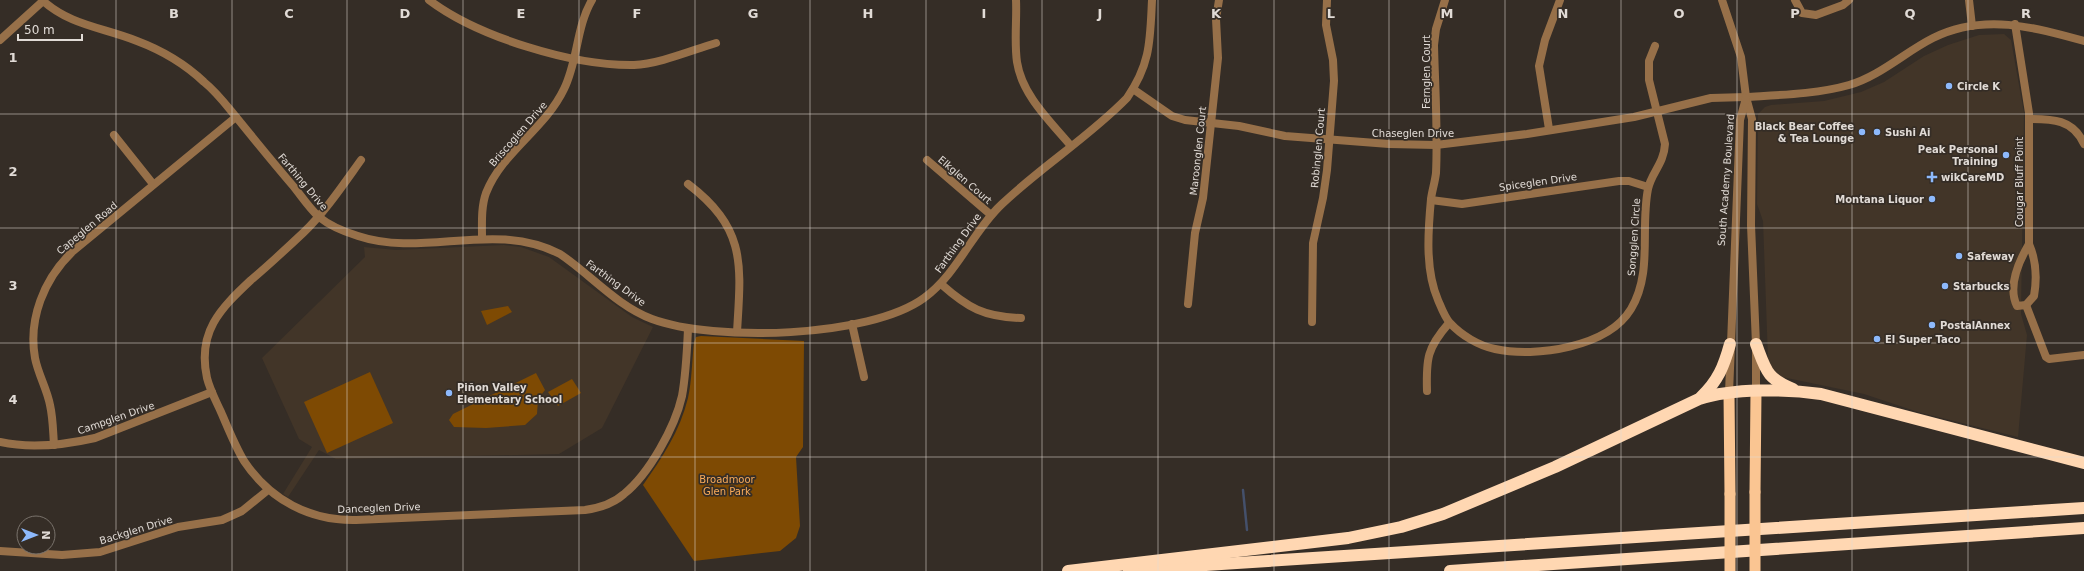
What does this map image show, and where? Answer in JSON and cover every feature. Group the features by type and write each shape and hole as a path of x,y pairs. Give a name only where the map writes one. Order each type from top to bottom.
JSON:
{"highway":[{"path":"1699,399 1718,379 1723,370 1730,344"},
{"path":"1756,344 1764,366 1772,379 1798,391"},
{"path":"1068,571 1348,538 1401,527 1443,514 1556,467 1699,399 1714,394 1798,391 1821,394 2084,463"},
{"name":"South Academy Boulevard","path":"1755,571 1756,392"},
{"name":"South Academy Boulevard","path":"1729,393 1730,571"},
{"path":"1117,571 2084,508"},
{"path":"1450,571 2084,528"}],"street":[{"path":"429,0 460,18 500,37 532,48 574,58 611,64 635,65 716,43"},
{"name":"Briscoglen Drive","path":"482,238 483,204 491,182 505,162 553,110 565,88 586,14 592,0"},
{"path":"1016,0 1016,51 1020,73 1031,96 1071,146"},
{"name":"Farthing Drive","path":"42,1 63,16 75,22 136,40 166,54 192,71 215,91 318,217 345,232 380,241 409,243 482,238 525,241 548,248 571,262 642,314 651,318 688,329 737,332 799,332 852,324 904,310 925,298 941,284 991,215 1016,191 1119,106 1133,89 1140,77 1148,56 1152,0"},
{"name":"Maroonglen Court","path":"1188,304 1195,233 1203,198 1218,58 1216,19 1220,0"},
{"name":"Robinglen Court","path":"1312,322 1313,243 1323,198 1334,81 1333,60 1326,25 1327,0"},
{"name":"Fernglen Court","path":"1436,145 1434,45 1436,29 1445,0"},
{"path":"1549,129 1539,66 1545,40 1560,0"},
{"path":"1722,0 1741,57 1746,97"},
{"path":"1795,0 1802,13 1816,15 1843,5 1849,0"},
{"path":"1969,0 1972,26"},
{"path":"0,40 42,1"},
{"name":"Chaseglen Drive","path":"1133,89 1172,116 1210,124 1238,126 1285,136 1329,140 1436,145 1470,142 1634,117 1711,98 1746,97 1829,90 1849,85 1890,65 1934,38 1972,26 1996,23 2015,24 2036,28 2084,42"},
{"name":"Cougar Bluff Point","path":"2015,24 2029,119 2029,244 2034,255 2035,266 2034,296 2026,305 2017,306 2014,291 2020,260 2029,244"},
{"name":"Songglen Circle","path":"1449,323 1478,343 1494,349 1510,352 1556,349 1578,345 1600,335 1618,323 1630,310 1639,292 1644,261 1645,207 1648,187 1664,153 1665,144 1649,80 1648,70 1655,46"},
{"name":"South Academy Boulevard","path":"1729,393 1740,120 1746,97"},
{"name":"South Academy Boulevard","path":"1746,97 1752,119 1751,225 1756,344 1756,392"},
{"name":"Capeglen Road","path":"54,445 50,404 37,366 34,347 35,321 42,297 53,274 61,262 153,184 236,117"},
{"path":"2029,119 2052,119 2066,123 2077,133 2084,144"},
{"path":"114,134 153,184"},
{"path":"1427,391 1426,363 1432,344 1449,323 1431,282 1429,266 1431,200 1436,175 1436,145"},
{"name":"Danceglen Drive","path":"361,160 318,217 304,232 225,304 212,324 205,347 205,368 212,392 242,457 250,470 268,490 308,514 344,520 585,510 604,505 624,495 633,486 669,433 682,396 688,329"},
{"name":"Elkglen Court","path":"927,160 991,215"},
{"name":"Spiceglen Drive","path":"1431,200 1462,204 1619,181 1629,181 1648,187"},
{"path":"688,184 704,196 723,218 735,246 740,271 737,332"},
{"path":"941,284 959,300 982,313 1005,318 1021,318"},
{"name":"Cougar Bluff Point","path":"2026,305 2046,357 2084,355"},
{"path":"852,324 864,377"},
{"name":"Campglen Drive","path":"0,442 19,445 54,445 95,438 212,392"},
{"name":"Backglen Drive","path":"0,551 62,555 100,552 183,526 222,520 242,511 268,490"}],"shaded area":[{"path":"2004,34 2011,40 2024,113 2021,314 2027,335 2018,437 1918,412 1864,394 1782,377 1771,369 1768,359 1763,221 1757,204 1758,114 1765,107 1771,105 1824,101 1861,92 1884,82 1924,56 1948,45 1979,35"},
{"name":"Piñon Valley Elementary School","path":"504,245 521,247 549,257 632,317 653,327 602,428 559,454 336,459 319,450 288,497 283,494 312,447 299,439 262,358 365,257 364,247 396,250"}],"green space":[{"path":"508,306 512,312 487,325 481,311"},
{"name":"Broadmoor Glen Park","path":"696,337 804,341 803,447 796,457 800,526 796,538 780,551 694,561 643,485 675,433 685,410 691,377 694,342"},
{"path":"370,372 393,423 327,453 304,402"},
{"path":"536,373 545,390 538,399 537,414 525,425 486,428 454,427 449,420 453,414"},
{"path":"572,379 581,393 558,406 548,392"}],"waterway":[{"path":"1243,490 1247,530"}],"place":[{"name":"Circle K","path":"1949,86"},
{"name":"Black Bear Coffee & Tea Lounge","path":"1862,132"},
{"name":"Sushi Ai","path":"1877,132"},
{"name":"Peak Personal Training","path":"2006,155"},
{"name":"wikCareMD","path":"1932,177"},
{"name":"Montana Liquor","path":"1932,199"},
{"name":"Safeway","path":"1959,256"},
{"name":"Starbucks","path":"1945,286"},
{"name":"PostalAnnex","path":"1932,325"},
{"name":"El Super Taco","path":"1877,339"},
{"name":"Piñon Valley Elementary School","path":"449,393"}]}
